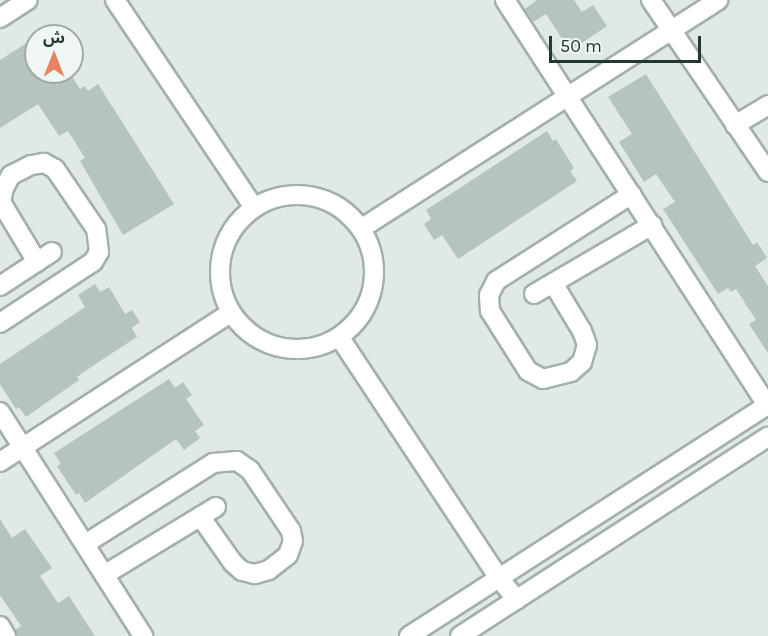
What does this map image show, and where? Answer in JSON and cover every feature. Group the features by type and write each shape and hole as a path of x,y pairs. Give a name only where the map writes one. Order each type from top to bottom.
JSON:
{"street":[{"path":"0,18 28,0"},
{"path":"115,0 254,208"},
{"path":"409,636 768,405 569,95 505,0"},
{"path":"651,0 768,172"},
{"path":"362,228 718,0"},
{"path":"735,125 768,105"},
{"path":"0,323 93,262 99,252 96,229 55,169 45,163 31,165 11,175 4,188 1,202 37,262"},
{"path":"292,194 320,197 344,209 362,228 372,251 375,275 370,300 358,321 340,338 317,347 292,350 268,344 247,332 230,313 220,288 219,261 228,236 244,214 266,200 292,194"},
{"path":"553,283 582,331 587,345 582,362 571,372 543,379 528,371 490,311 489,296 496,281 632,194"},
{"path":"534,294 652,225"},
{"path":"0,286 52,252"},
{"path":"0,462 230,313"},
{"path":"340,338 499,578 517,600"},
{"path":"0,412 143,636"},
{"path":"460,636 768,437"},
{"path":"85,544 213,463 224,461 237,461 250,470 291,531 293,541 288,555 269,570 255,574 242,571 233,563 200,516"},
{"path":"104,575 216,507"},
{"path":"0,626 6,636"}],"building":[{"path":"537,0 574,0 582,12 593,5 607,26 570,51 546,14 533,22 525,9"},
{"path":"24,45 24,84 77,84 80,89 85,86 88,91 98,84 174,204 123,235 80,161 85,158 68,131 59,136 38,104 0,128 0,60"},
{"path":"646,74 753,245 757,242 767,258 755,266 768,286 768,353 749,324 756,320 736,289 731,292 728,288 718,294 663,209 675,202 656,174 644,182 619,142 632,134 608,97"},
{"path":"547,131 553,141 556,139 574,168 570,171 577,181 458,259 442,235 434,240 424,224 431,219 426,210"},
{"path":"95,284 100,292 109,287 125,314 132,310 140,322 132,328 137,337 77,377 79,380 26,417 19,407 16,409 0,384 0,364 85,307 78,295"},
{"path":"169,379 175,388 183,382 192,395 186,399 204,425 195,431 200,438 184,450 176,439 85,503 79,493 76,495 57,466 61,464 54,453"},
{"path":"0,519 12,538 25,529 52,568 40,576 58,603 69,596 95,636 17,636 15,630 21,626 0,595"}]}
